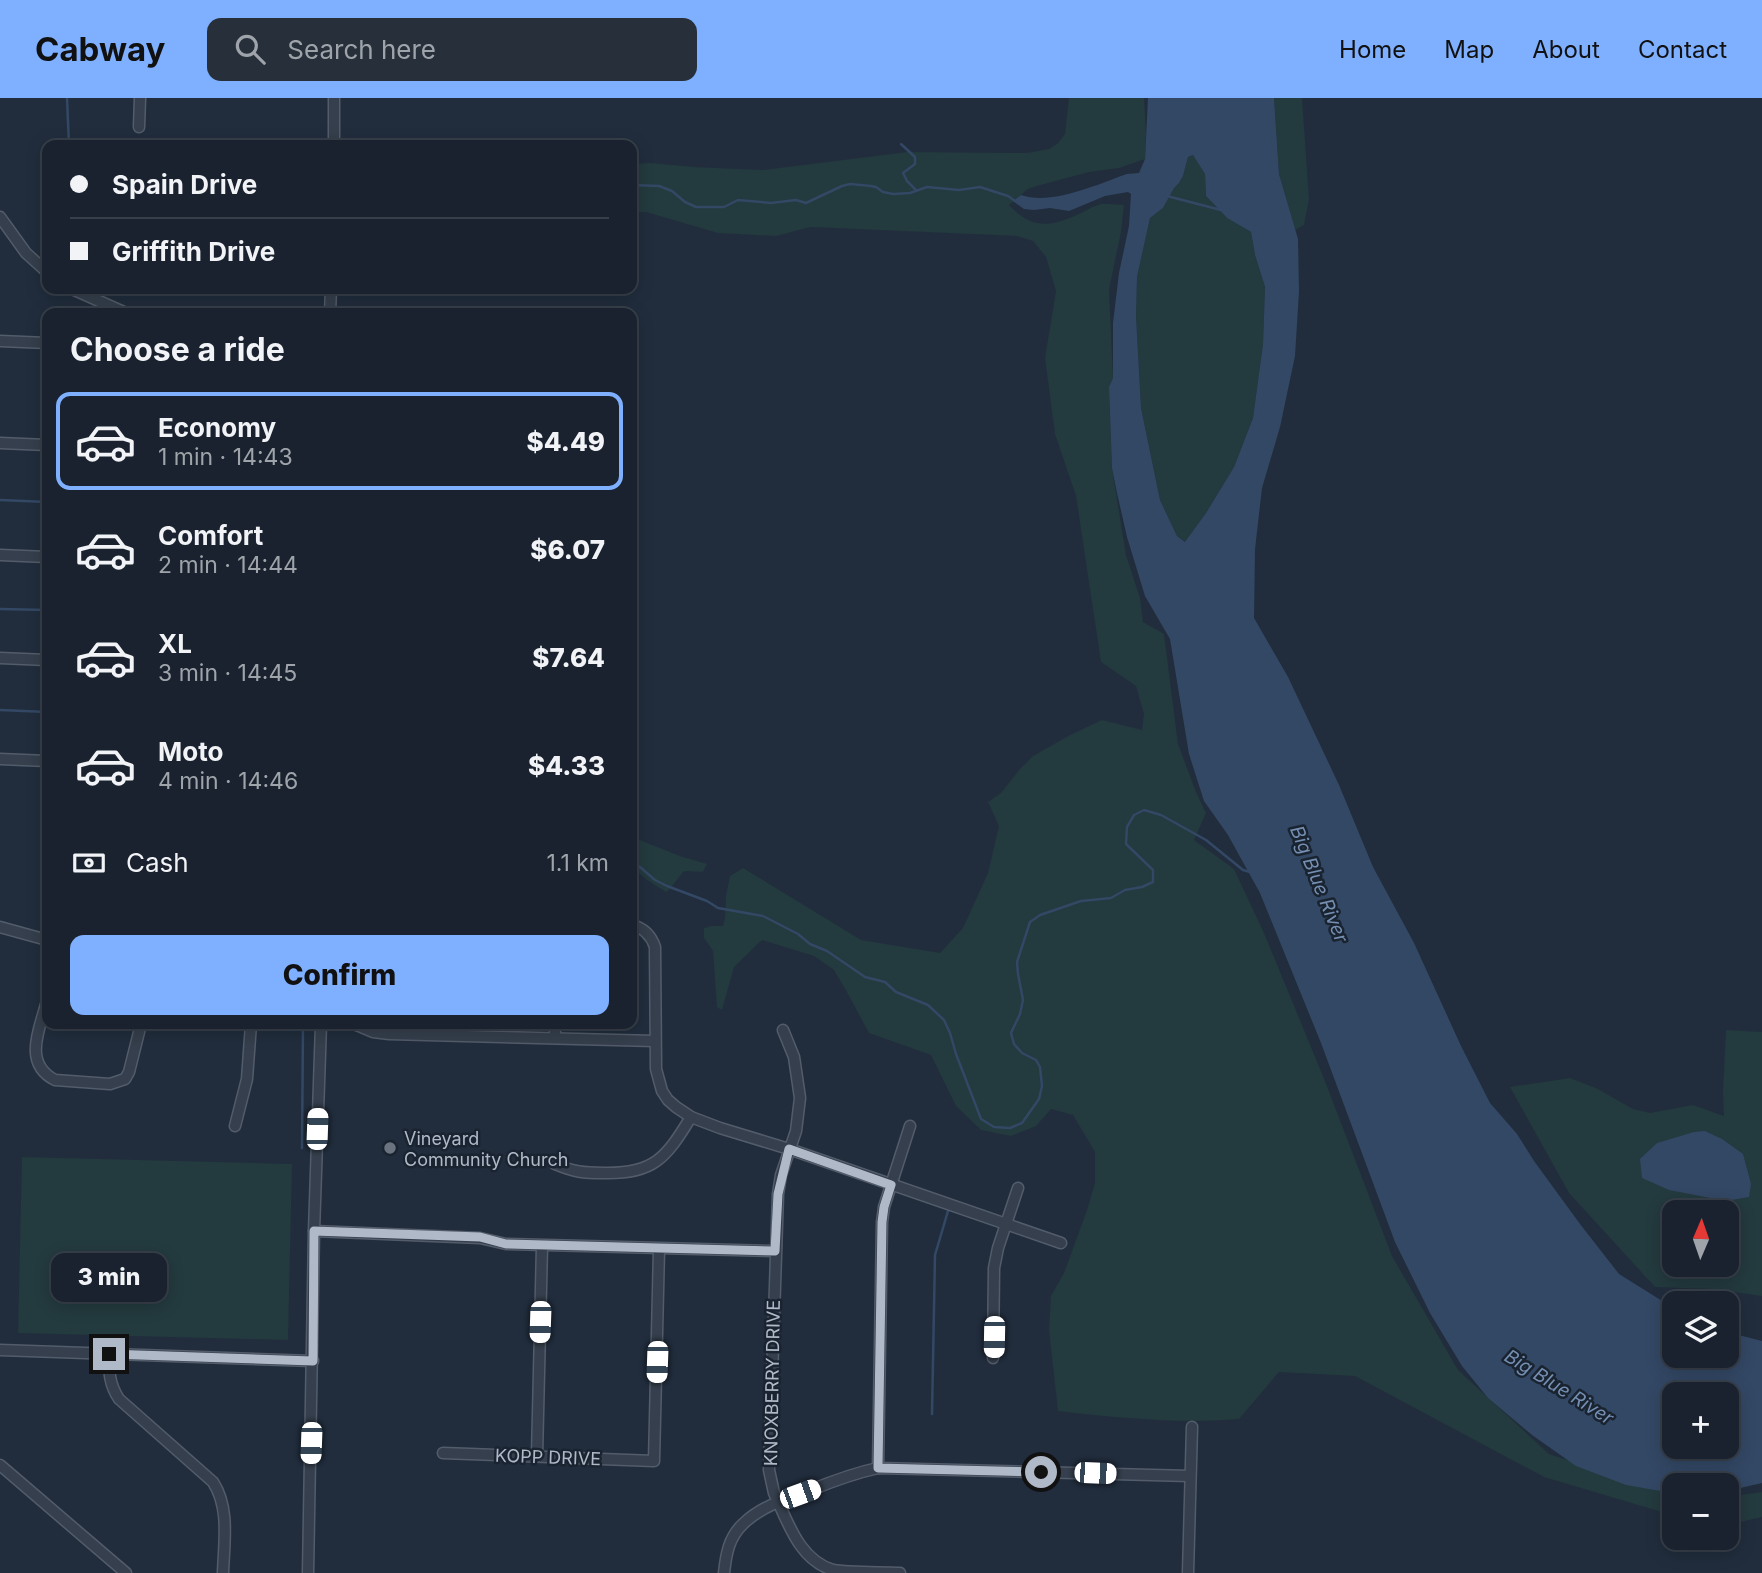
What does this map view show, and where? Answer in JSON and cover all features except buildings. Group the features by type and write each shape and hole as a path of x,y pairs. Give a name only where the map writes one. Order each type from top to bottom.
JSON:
{"street":[{"path":"139,98 139,127"},
{"path":"334,98 334,140"},
{"path":"0,217 26,253 42,267"},
{"path":"83,294 115,308"},
{"path":"0,341 42,343"},
{"path":"0,443 42,445"},
{"path":"0,555 42,557"},
{"path":"0,657 42,660"},
{"path":"0,759 42,761"},
{"path":"0,927 42,939"},
{"path":"637,927 648,934 655,947 656,1069 662,1091 668,1100 691,1117 1061,1243"},
{"path":"42,1021 35,1050 38,1065 48,1077 55,1080 110,1084 125,1079 140,1029"},
{"path":"234,1126 247,1079 251,1029"},
{"path":"308,1573 321,1029"},
{"path":"366,1029 389,1034 655,1041"},
{"path":"555,1029 555,1037"},
{"name":"KNOXBERRY DRIVE","path":"783,1030 794,1057 800,1098 796,1131 778,1194 769,1470 778,1502 799,1544 809,1556 838,1571 900,1573"},
{"path":"555,1164 574,1172 639,1171 661,1159 691,1117"},
{"path":"878,1468 882,1222 884,1207 910,1126"},
{"path":"993,1357 995,1268 998,1248 1018,1188"},
{"path":"314,1231 480,1237 506,1244 542,1246 775,1251"},
{"path":"537,1456 542,1246"},
{"name":"KOPP DRIVE","path":"443,1453 654,1461 659,1248"},
{"path":"0,1350 313,1361"},
{"path":"109,1354 109,1375 112,1388 119,1399 213,1482 220,1492 224,1505 223,1573"},
{"path":"1188,1573 1192,1427"},
{"path":"0,1465 126,1573"},
{"path":"724,1573 730,1542 751,1517 778,1502 857,1472 878,1468 1191,1476"}],"green space":[{"path":"1069,98 1144,98 1145,159 1119,168 1089,172 1028,189 1009,205 1026,219 1043,224 1070,218 1099,205 1124,205 1109,290 1113,378 1109,387 1112,468 1126,555 1140,598 1143,622 1164,634 1178,744 1206,813 1194,840 1234,869 1264,933 1323,1076 1392,1256 1458,1370 1549,1454 1662,1492 1662,1512 1544,1477 1355,1376 1279,1372 1239,1419 1171,1421 1058,1411 1049,1330 1051,1296 1064,1273 1095,1183 1095,1152 1073,1115 1051,1109 1036,1126 1011,1136 981,1130 956,1106 931,1055 869,1033 834,970 814,956 762,940 734,967 722,1010 717,1007 713,951 704,938 704,928 723,926 730,876 743,868 861,940 940,953 963,928 988,873 999,826 988,802 1001,793 1033,756 1070,735 1102,720 1142,730 1144,714 1136,686 1101,662 1076,496 1055,434 1045,358 1056,291 1046,257 1033,241 1017,236 811,227 776,236 718,233 646,212 637,212 637,164 763,170 907,152 1027,153 1049,149 1065,134"},
{"path":"1274,98 1302,98 1309,199 1304,225 1295,230 1279,174"},
{"path":"1194,155 1205,174 1206,196 1227,218 1251,232 1265,287 1263,344 1253,418 1234,467 1186,542 1177,536 1160,500 1141,408 1136,316 1137,276 1150,218 1163,208 1183,176 1188,157"},
{"path":"637,839 707,864 703,872 684,871 666,892 637,871"},
{"path":"1726,1030 1762,1032 1762,1296 1739,1291 1655,1287 1569,1193 1510,1087 1570,1078 1598,1089 1633,1109 1650,1113 1693,1105 1724,1116"},
{"path":"22,1157 292,1164 288,1340 18,1333"},
{"path":"1762,1492 1762,1517 1739,1522 1739,1495"}],"water":[{"name":"Big Blue River","path":"1148,98 1274,98 1279,174 1298,239 1299,291 1295,356 1280,427 1262,488 1255,549 1254,618 1288,677 1339,785 1373,867 1414,943 1490,1103 1517,1134 1534,1161 1619,1274 1662,1301 1662,1368 1739,1368 1739,1335 1762,1341 1762,1483 1739,1488 1739,1473 1662,1473 1662,1491 1626,1485 1576,1466 1532,1435 1488,1398 1462,1366 1430,1313 1395,1242 1321,1043 1260,893 1228,835 1204,801 1189,754 1170,639 1145,596 1127,537 1112,468 1109,387 1113,378 1113,323 1119,273 1129,226 1131,194 1128,192 1105,196 1069,211 1050,208 1024,209 1013,201 1021,195 1033,198 1060,196 1127,174 1139,173 1145,159","holes":["1193,155 1205,174 1206,196 1227,218 1251,232 1265,287 1263,344 1253,418 1234,467 1185,542 1177,536 1160,500 1141,408 1136,316 1137,277 1150,218 1163,208 1179,183 1188,157"]},
{"path":"1705,1131 1743,1154 1751,1184 1749,1197 1721,1200 1669,1190 1642,1178 1640,1159 1657,1143"}],"waterway":[{"path":"67,98 69,140"},
{"path":"901,144 915,157 915,164 903,173 916,190"},
{"path":"637,185 659,186 696,207 724,207 738,200 771,203 796,200 806,203 850,184 876,187 893,194 910,193 927,187 959,190 980,187 1015,201"},
{"path":"1167,196 1221,210"},
{"path":"0,500 42,502"},
{"path":"0,609 42,610"},
{"path":"0,710 42,712"},
{"path":"637,866 655,880 718,908 763,916 827,951 865,977 885,982 896,992 928,1005 944,1020 981,1119 994,1127 1010,1128 1022,1123 1039,1099 1042,1086 1040,1067 1036,1060 1022,1053 1014,1044 1011,1033 1023,1000 1017,962 1030,922 1040,915 1081,901 1111,898 1125,890 1153,882 1153,870 1126,844 1127,827 1134,815 1144,810 1161,815 1206,840 1243,870 1250,872"},
{"path":"302,1148 303,1029"},
{"path":"932,1414 935,1255 948,1211"}],"place":[{"name":"Vineyard Community Church","path":"390,1148"}],"route":[{"path":"109,1354 313,1361 314,1231 480,1237 506,1244 775,1251 778,1194 789,1149 891,1185 882,1222 878,1468 1041,1472"}]}
